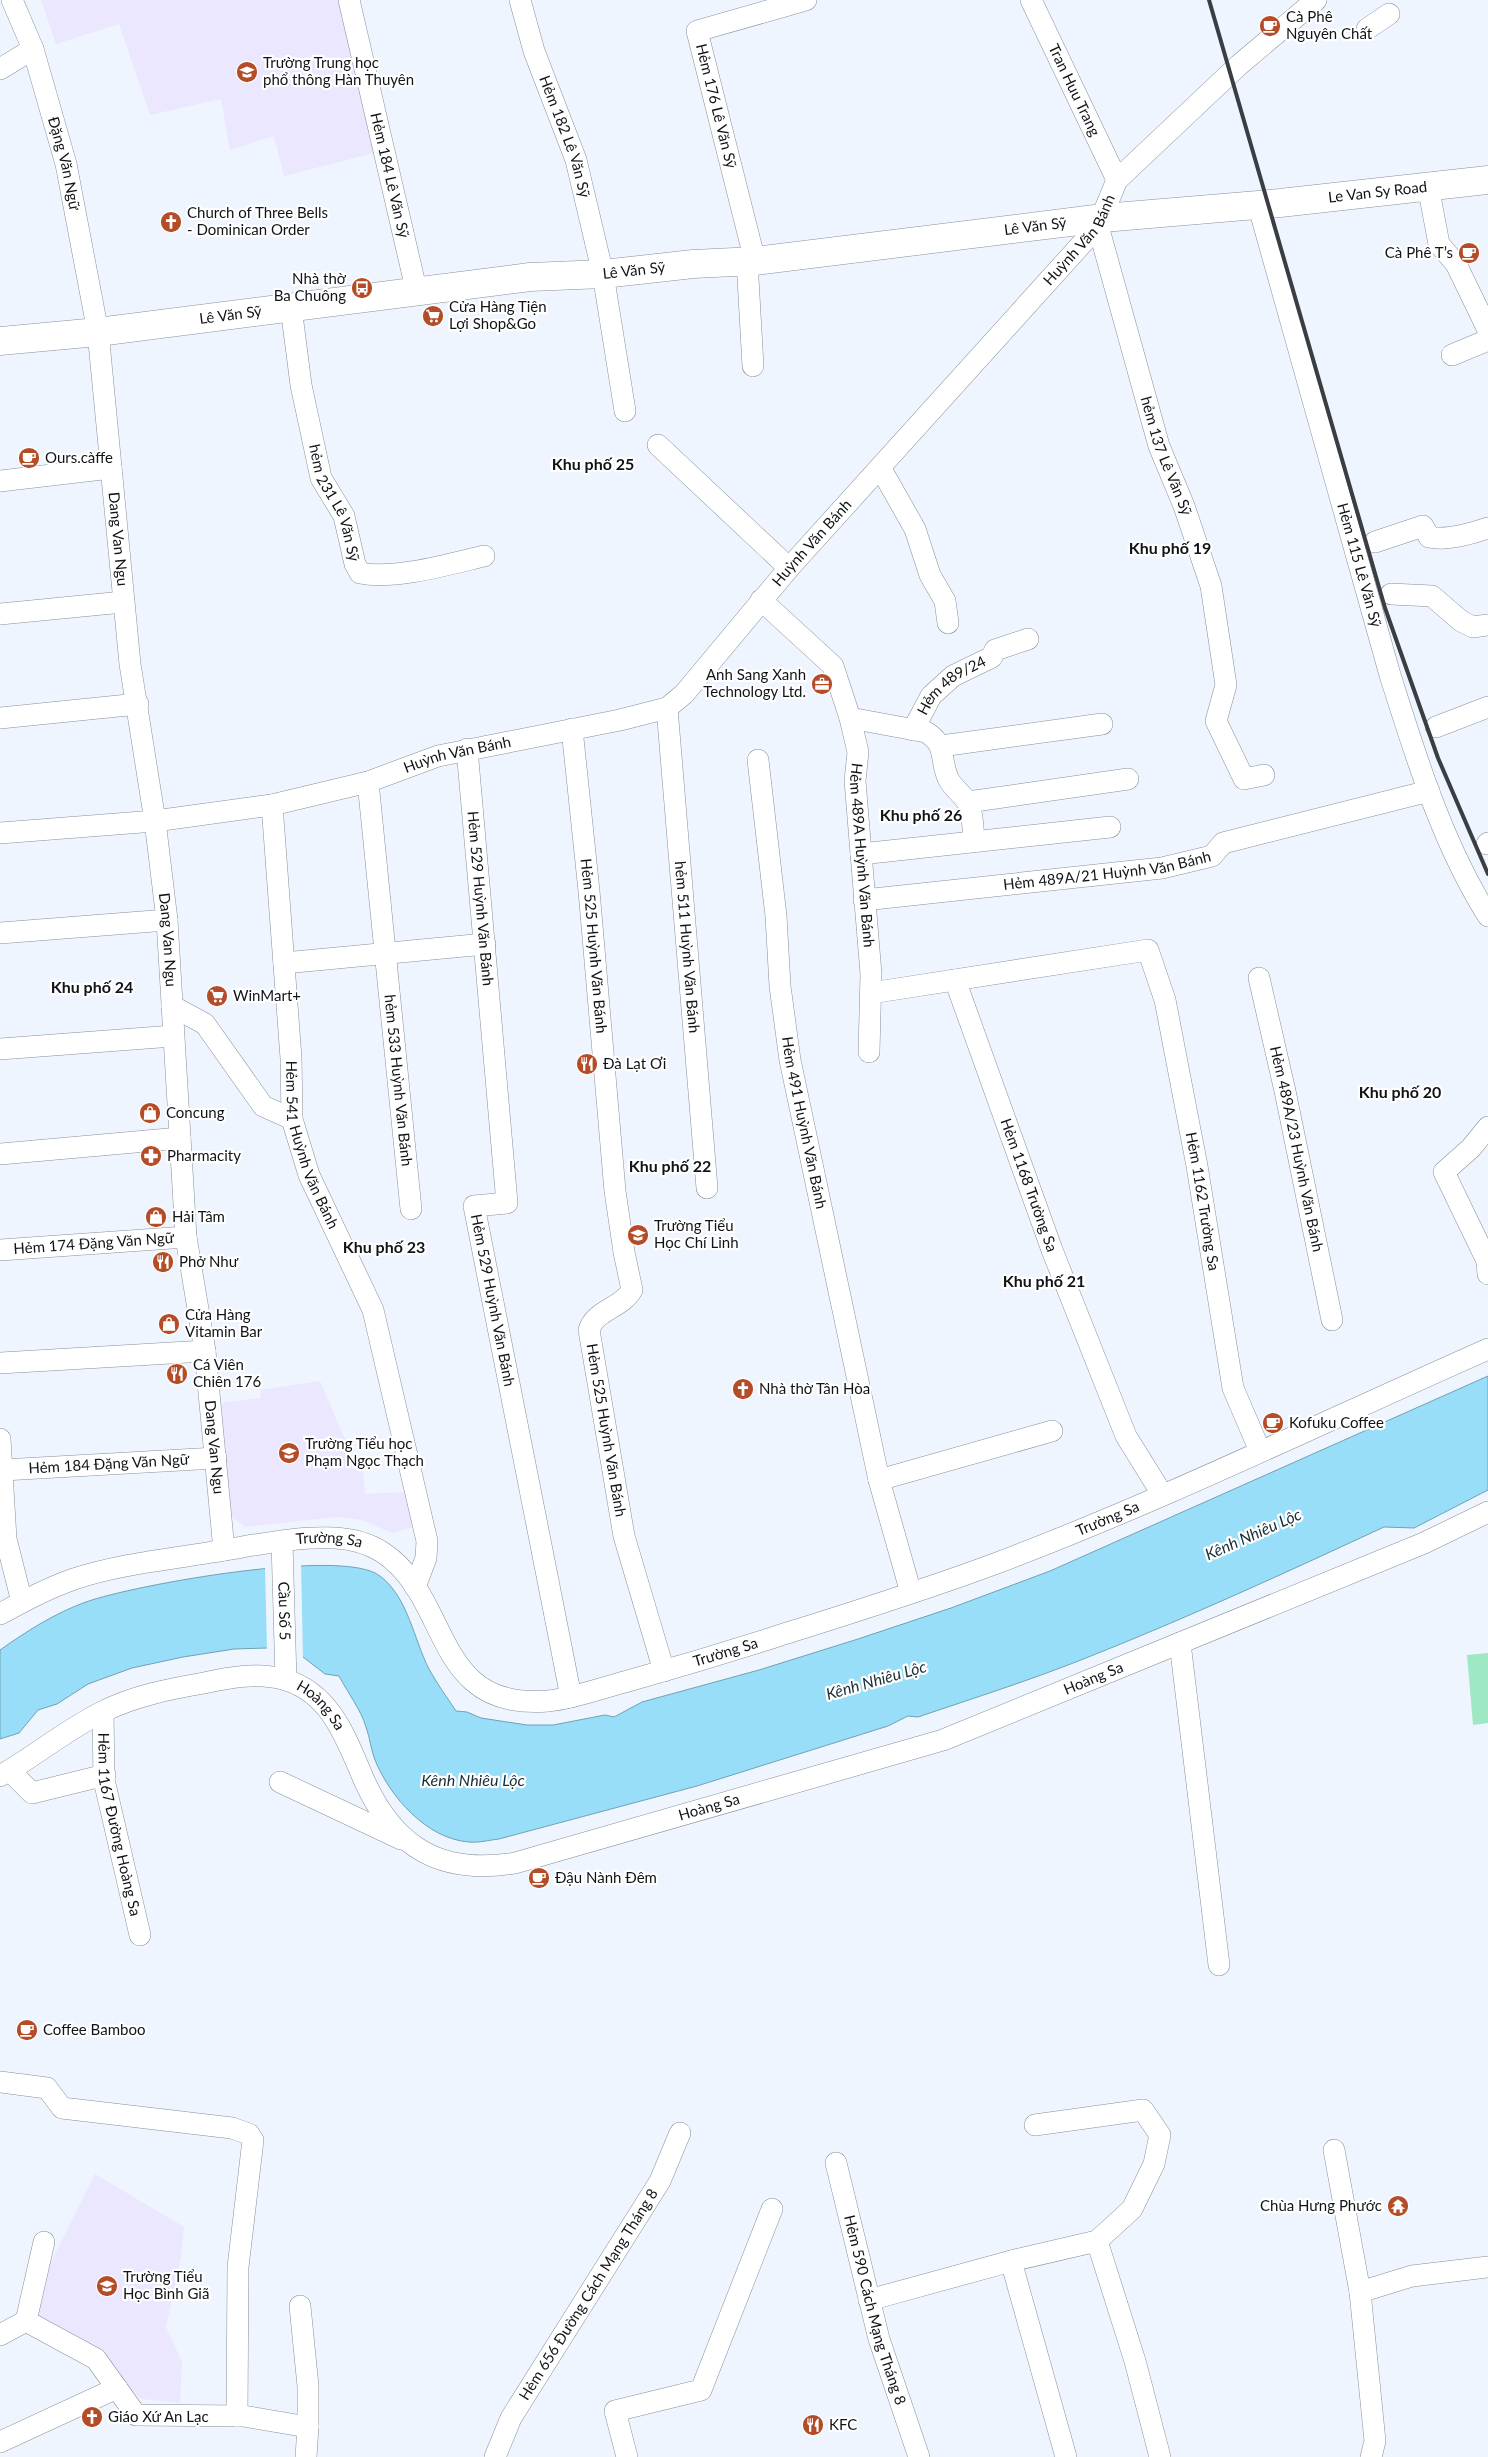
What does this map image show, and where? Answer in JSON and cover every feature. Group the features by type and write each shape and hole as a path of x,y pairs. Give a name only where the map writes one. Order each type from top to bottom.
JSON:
{"main road":[{"name":"Le Van Sy Road","path":"1258,204 1488,180"},
{"name":"Lê Văn Sỹ","path":"0,341 98,332 417,293 530,277 603,274 693,264 751,261 1258,204"}],"street":[{"name":"Đặng Văn Ngữ","path":"12,0 33,49 66,164 98,332"},
{"name":"Hẻm 184 Lê Văn Sỹ","path":"349,0 417,293"},
{"name":"Hẻm 182 Lê Văn Sỹ","path":"520,0 534,51 576,160 603,274 625,411"},
{"name":"Hẻm 176 Lê Văn Sỹ","path":"751,261 697,31 806,0"},
{"name":"Tran Huu Trang","path":"1031,0 1117,180"},
{"name":"Huỳnh Văn Bánh","path":"0,833 155,821 272,805 368,782 438,756 667,708 684,694 789,568 881,469 1101,222 1117,180 1240,66 1316,0"},
{"path":"1367,29 1389,14"},
{"path":"0,69 33,49"},
{"path":"1428,186 1439,244 1456,264 1488,330"},
{"name":"Hẻm 115 Lê Văn Sỹ","path":"1258,204 1410,741 1446,837 1488,916"},
{"name":"hẻm 137 Lê Văn Sỹ","path":"1101,222 1159,446 1184,506 1211,586 1226,685 1216,720 1244,779 1264,775"},
{"path":"751,261 753,366"},
{"name":"hẻm 231 Lê Văn Sỹ","path":"291,307 302,385 321,478 344,516 355,564 360,573 371,575 392,574 450,565 484,556"},
{"name":"Dang Van Ngu","path":"98,332 130,664 138,704 155,821 167,920 186,1237 205,1351 224,1550"},
{"path":"1452,355 1488,340"},
{"path":"658,445 789,568"},
{"path":"0,481 111,468"},
{"path":"881,469 915,529 930,575 945,601 948,623"},
{"path":"1375,542 1423,526 1429,536 1437,538 1472,534 1488,528"},
{"path":"1391,594 1432,596 1467,624 1473,627 1488,625"},
{"name":"Hẻm 489A Huỳnh Văn Bánh","path":"761,600 833,666 850,718 858,752 856,781 871,993 869,1052"},
{"path":"0,614 123,602"},
{"name":"Hẻm 489/24","path":"913,730 931,696 953,676 992,657 995,650 1028,639"},
{"path":"0,718 138,704"},
{"path":"1436,727 1488,707"},
{"name":"hẻm 511 Huỳnh Văn Bánh","path":"667,708 707,1188"},
{"path":"850,718 926,732 935,738 941,746 947,778 955,790 968,802 974,840"},
{"path":"941,746 1102,724"},
{"name":"Hẻm 525 Huỳnh Văn Bánh","path":"572,729 589,891 615,1191 626,1262 632,1282 632,1290 628,1298 595,1318 590,1330 624,1536 664,1671"},
{"name":"Hẻm 529 Huỳnh Văn Bánh","path":"467,749 507,1203 474,1206 571,1697"},
{"name":"Hẻm 491 Huỳnh Văn Bánh","path":"758,760 776,916 780,986 790,1060 879,1480 912,1593"},
{"path":"968,802 1128,779"},
{"name":"hẻm 533 Huỳnh Văn Bánh","path":"368,782 411,1209"},
{"name":"Hẻm 489A/21 Huỳnh Văn Bánh","path":"864,900 1162,868 1212,856 1223,843 1429,791"},
{"name":"Hẻm 541 Huỳnh Văn Bánh","path":"272,805 291,1058 292,1120 309,1175 373,1310 427,1541 426,1558 415,1587"},
{"path":"861,854 974,840 1110,827"},
{"path":"0,933 167,920"},
{"name":"Hẻm 529 Huỳnh Văn Bánh","path":"385,952 485,944"},
{"name":"Hẻm 1162 Trường Sa","path":"955,980 1148,950 1165,1000 1192,1138 1233,1388 1260,1450"},
{"path":"284,963 385,952"},
{"name":"Hẻm 489A/23 Huỳnh Văn Bánh","path":"1259,978 1332,1320"},
{"path":"871,993 955,980"},
{"name":"Hẻm 1168 Trường Sa","path":"955,980 1052,1250 1126,1436 1162,1494"},
{"path":"172,1006 205,1024 263,1106 292,1120"},
{"path":"0,1049 173,1036"},
{"path":"1488,1127 1471,1148 1444,1172 1487,1261 1488,1274"},
{"path":"0,1154 180,1138"},
{"name":"Hẻm 174 Đặng Văn Ngữ","path":"0,1250 186,1237"},
{"name":"Trường Sa","path":"0,1614 22,1602 76,1579 110,1569 224,1550 329,1538 361,1543 388,1556 415,1587 451,1657 463,1672 477,1684 496,1694 519,1700 546,1701 571,1697 664,1671 912,1593 996,1564 1162,1494 1488,1348"},
{"path":"0,1363 205,1351"},
{"path":"879,1480 1052,1431"},
{"path":"0,1439 6,1539 22,1602"},
{"name":"Hẻm 184 Đặng Văn Ngữ","path":"3,1470 216,1458"},
{"name":"Hoàng Sa","path":"5,1774 103,1712 152,1694 248,1676 286,1680 302,1687 316,1697 337,1720 374,1799 394,1828 410,1844 425,1853 464,1866 489,1867 515,1863 942,1740 1424,1543 1488,1512"},
{"name":"Cầu Số 5","path":"282,1542 286,1680"},
{"path":"1180,1643 1219,1965"},
{"name":"Hẻm 1167 Đường Hoàng Sa","path":"103,1712 105,1775 140,1936"},
{"path":"5,1774 32,1793 105,1775"},
{"path":"280,1782 410,1844"},
{"path":"0,2082 47,2088 62,2108 232,2128 250,2134 253,2140 238,2267 237,2416"},
{"path":"869,2300 1011,2261 1097,2241 1132,2209 1154,2164 1160,2135 1143,2110 1036,2126"},
{"name":"Hẻm 656 Đường Cách Mạng Tháng 8","path":"495,2457 511,2418 660,2181 680,2133"},
{"path":"1334,2150 1360,2292 1376,2441 1371,2457"},
{"name":"Hẻm 590 Cách Mạng Tháng 8","path":"836,2163 879,2339 919,2457"},
{"path":"627,2457 615,2411 701,2390 772,2209"},
{"path":"1097,2241 1135,2361 1160,2457"},
{"path":"44,2242 9,2326 96,2359 136,2415 237,2416 308,2427"},
{"path":"1011,2261 1066,2457"},
{"path":"1360,2292 1412,2276 1488,2267"},
{"path":"300,2306 308,2386 306,2457"},
{"path":"0,2442 117,2388"}],"shaded area":[{"name":"Trường Trung học phổ thông Hàn Thuyên","path":"41,0 340,0 378,152 284,176 274,136 230,150 221,99 150,115 119,24 56,44"},
{"name":"Trường Tiểu học Phạm Ngọc Thạch","path":"320,1381 343,1435 363,1470 365,1494 407,1492 416,1526 392,1533 362,1520 338,1517 245,1527 231,1516 220,1403 261,1398 260,1390"},
{"name":"Trường Tiểu Học Bình Giã","path":"95,2174 184,2227 181,2257 166,2327 182,2362 180,2403 141,2399 121,2381 25,2314"}],"green space":[{"path":"1488,1653 1488,1723 1473,1725 1467,1655"}],"water":[{"name":"Kênh Nhiêu Lộc","path":"1488,1376 1488,1490 1414,1528 1384,1527 1124,1643 1002,1689 918,1717 908,1716 888,1726 697,1786 499,1839 469,1842 454,1839 439,1833 412,1814 390,1788 382,1774 374,1756 364,1721 339,1676 325,1674 303,1657 267,1648 234,1649 132,1668 88,1684 57,1704 38,1710 19,1733 0,1739 0,1650 52,1617 86,1602 147,1587 237,1572 325,1565 359,1568 380,1576 390,1585 404,1607 429,1669 456,1711 467,1712 481,1718 527,1725 553,1725 605,1715 614,1717 642,1702 759,1670 858,1639 951,1608 1050,1571"}],"pier":[{"path":"301,1564 303,1660 267,1651 265,1567"}],"railway":[{"path":"1209,0 1385,608 1438,758 1488,874"}],"place":[{"name":"Cà Phê Nguyên Chất","path":"1270,26"},
{"name":"Trường Trung học phổ thông Hàn Thuyên","path":"247,72"},
{"name":"Church of Three Bells - Dominican Order","path":"171,222"},
{"name":"Cà Phê T’s","path":"1469,253"},
{"name":"Nhà thờ Ba Chuông","path":"362,288"},
{"name":"Cửa Hàng Tiện Lợi Shop&Go","path":"433,316"},
{"name":"Ours.càffe","path":"29,458"},
{"name":"Anh Sang Xanh Technology Ltd.","path":"822,684"},
{"name":"WinMart+","path":"217,996"},
{"name":"Đà Lạt Ơi","path":"587,1064"},
{"name":"Concung","path":"150,1113"},
{"name":"Pharmacity","path":"151,1156"},
{"name":"Hải Tâm","path":"156,1217"},
{"name":"Trường Tiểu Học Chí Linh","path":"638,1235"},
{"name":"Phở Như","path":"163,1262"},
{"name":"Cửa Hàng Vitamin Bar","path":"169,1324"},
{"name":"Cá Viên Chiên 176","path":"177,1374"},
{"name":"Nhà thờ Tân Hòa","path":"743,1389"},
{"name":"Kofuku Coffee","path":"1273,1423"},
{"name":"Trường Tiểu học Phạm Ngọc Thạch","path":"289,1453"},
{"name":"Đậu Nành Đêm","path":"539,1878"},
{"name":"Coffee Bamboo","path":"27,2030"},
{"name":"Chùa Hưng Phước","path":"1398,2206"},
{"name":"Trường Tiểu Học Bình Giã","path":"107,2286"},
{"name":"Giáo Xứ An Lạc","path":"92,2417"},
{"name":"KFC","path":"813,2425"}],"district":[{"name":"Khu phố 25","path":"593,464"},
{"name":"Khu phố 19","path":"1170,548"},
{"name":"Khu phố 26","path":"921,815"},
{"name":"Khu phố 24","path":"92,987"},
{"name":"Khu phố 20","path":"1400,1092"},
{"name":"Khu phố 22","path":"670,1166"},
{"name":"Khu phố 23","path":"384,1247"},
{"name":"Khu phố 21","path":"1044,1281"}]}
